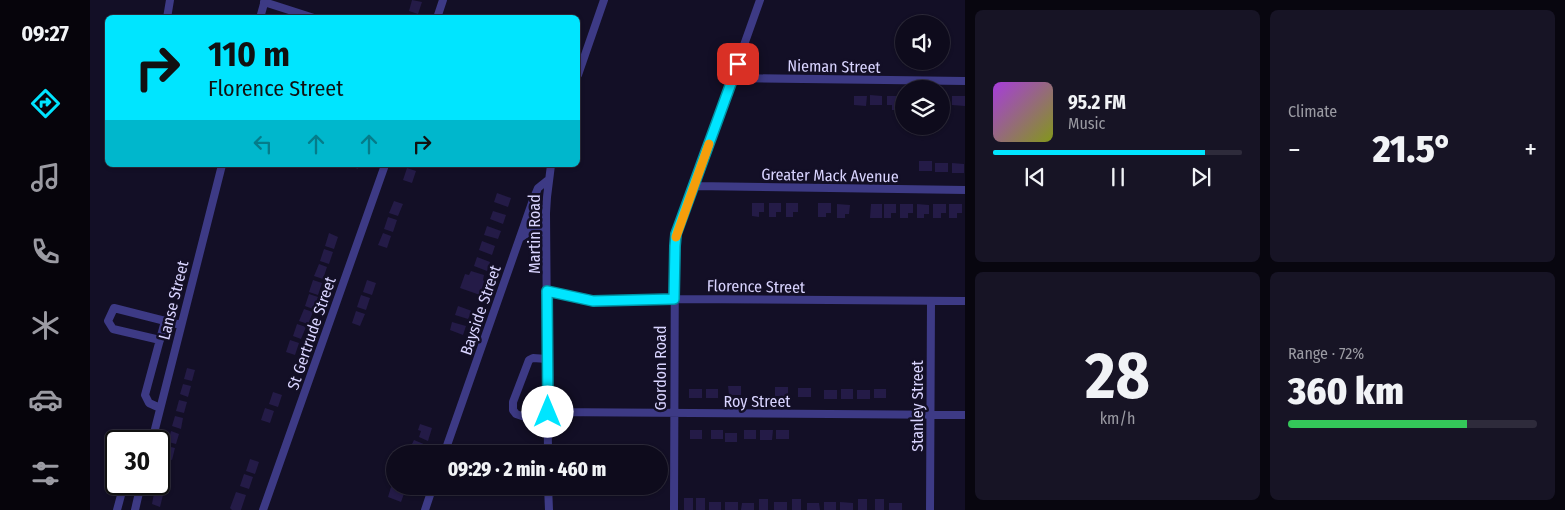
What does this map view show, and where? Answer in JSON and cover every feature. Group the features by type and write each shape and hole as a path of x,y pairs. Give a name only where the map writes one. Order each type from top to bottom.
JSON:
{"street":[{"path":"168,15 170,0"},
{"path":"438,15 443,0"},
{"path":"580,69 604,0"},
{"name":"Gordon Road","path":"674,510 675,240 760,0"},
{"path":"261,15 264,1 305,15"},
{"name":"Nieman Street","path":"733,78 965,81"},
{"name":"Lanse Street","path":"155,430 221,167"},
{"name":"St Gertrude Street","path":"263,510 384,167"},
{"name":"Martin Road","path":"548,445 546,197 551,167"},
{"name":"Bayside Street","path":"447,445 523,225 538,188 548,180"},
{"name":"Greater Mack Avenue","path":"694,186 965,190"},
{"path":"520,238 531,230 541,231 547,256"},
{"name":"Florence Street","path":"547,291 593,301 674,299 965,301"},
{"name":"Stanley Street","path":"930,510 931,301"},
{"path":"160,340 113,329 108,321 114,308 181,325"},
{"path":"160,408 149,403 145,395 165,321"},
{"path":"548,358 532,358 529,360 513,402 513,410 516,414 548,425"},
{"name":"Roy Street","path":"548,412 965,415"},
{"path":"117,510 121,495"},
{"path":"134,510 138,495"},
{"path":"425,510 430,495"},
{"path":"548,495 549,510"}],"building":[{"path":"412,0 422,2 418,14 409,11"},
{"path":"870,95 882,96 882,105 870,105"},
{"path":"854,96 867,96 866,106 854,105"},
{"path":"887,96 895,96 895,110 892,110 892,105 887,105"},
{"path":"952,96 965,96 965,106 952,105"},
{"path":"919,161 932,161 932,171 919,171"},
{"path":"935,163 948,163 948,172 935,172"},
{"path":"952,163 964,164 964,173 952,173"},
{"path":"407,168 416,171 412,183 403,180"},
{"path":"497,193 511,198 508,207 494,202"},
{"path":"394,201 403,204 398,216 389,213"},
{"path":"752,203 764,203 764,212 759,212 759,217 752,216"},
{"path":"769,203 781,203 781,212 776,212 776,217 769,217"},
{"path":"786,203 798,203 798,212 793,212 793,217 786,217"},
{"path":"818,203 831,203 831,213 826,213 826,217 818,217"},
{"path":"837,204 850,205 849,214 845,214 845,218 837,218"},
{"path":"871,204 882,204 882,218 870,218"},
{"path":"884,204 896,204 896,213 891,213 891,218 884,218"},
{"path":"900,204 913,204 913,213 908,213 908,218 900,218"},
{"path":"917,204 929,205 929,214 924,214 924,218 917,218"},
{"path":"933,204 946,204 946,213 941,213 941,218 933,218"},
{"path":"949,204 962,204 962,213 957,213 957,218 949,218"},
{"path":"493,211 506,215 503,224 490,219"},
{"path":"388,217 397,220 393,232 384,229"},
{"path":"487,226 501,231 498,239 484,235"},
{"path":"329,233 338,237 334,249 325,246"},
{"path":"383,233 391,236 387,248 378,245"},
{"path":"482,241 495,246 492,255 479,250"},
{"path":"324,249 333,252 329,264 320,261"},
{"path":"477,257 490,262 487,271 474,266"},
{"path":"319,264 327,267 323,279 314,276"},
{"path":"471,271 484,275 480,295 460,288 465,274 469,275"},
{"path":"313,280 322,283 318,295 309,292"},
{"path":"367,280 376,283 372,295 363,292"},
{"path":"309,294 318,297 313,309 305,306"},
{"path":"361,295 370,298 366,310 357,307"},
{"path":"458,306 472,311 468,319 455,315"},
{"path":"304,309 313,312 308,324 299,321"},
{"path":"356,311 365,314 360,326 352,323"},
{"path":"452,322 466,326 463,335 450,330"},
{"path":"297,324 306,327 301,339 293,336"},
{"path":"290,340 299,343 295,355 286,352"},
{"path":"187,368 195,370 192,381 184,379"},
{"path":"183,384 191,386 188,397 180,394"},
{"path":"728,386 741,386 741,395 729,395"},
{"path":"775,387 788,387 788,396 775,396"},
{"path":"798,388 811,388 811,397 798,397"},
{"path":"689,389 702,389 702,398 689,398"},
{"path":"706,389 718,389 718,398 706,398"},
{"path":"841,389 853,389 853,399 841,399"},
{"path":"874,389 886,389 886,398 874,398"},
{"path":"824,390 837,390 837,399 824,399"},
{"path":"857,390 870,390 870,399 857,399"},
{"path":"273,392 282,395 278,407 269,404"},
{"path":"179,400 187,402 184,413 176,411"},
{"path":"265,408 274,411 270,423 261,420"},
{"path":"175,416 183,418 181,429 172,426"},
{"path":"420,424 432,428 428,441 419,437 421,431 418,430"},
{"path":"690,430 702,430 702,439 690,439"},
{"path":"711,430 723,430 723,439 711,439"},
{"path":"744,430 756,430 756,439 744,439"},
{"path":"760,430 773,430 772,440 760,440"},
{"path":"776,430 789,430 789,439 776,439"},
{"path":"171,431 179,434 176,444 170,442"},
{"path":"725,433 737,433 737,442 725,442"},
{"path":"414,440 426,445 412,445"},
{"path":"170,447 175,448 172,460 170,460"},
{"path":"250,459 259,462 255,474 246,471"},
{"path":"244,474 253,477 249,489 240,486"},
{"path":"236,492 246,495 241,510 232,510 230,508"},
{"path":"154,495 163,495 160,507 152,504"},
{"path":"389,495 404,495 401,502 388,497"},
{"path":"684,498 693,498 693,510 684,510"},
{"path":"696,498 705,498 705,510 696,510"},
{"path":"759,499 768,499 768,510 759,510"},
{"path":"792,499 801,499 801,510 792,510"},
{"path":"858,499 867,499 867,510 858,510"},
{"path":"875,499 884,499 884,510 875,510"},
{"path":"709,502 721,502 721,510 709,510"},
{"path":"725,502 738,502 738,510 725,510"},
{"path":"774,502 787,502 787,510 774,510"},
{"path":"824,502 836,502 836,510 824,510"},
{"path":"840,502 853,503 853,510 840,510"},
{"path":"742,503 754,503 754,510 741,510"},
{"path":"807,503 819,503 820,510 807,510"},
{"path":"889,503 902,503 902,510 889,510"}],"slow traffic":[{"path":"676,237 709,144"}],"route":[{"path":"548,412 547,291 593,301 674,299 676,234 738,64"}]}
